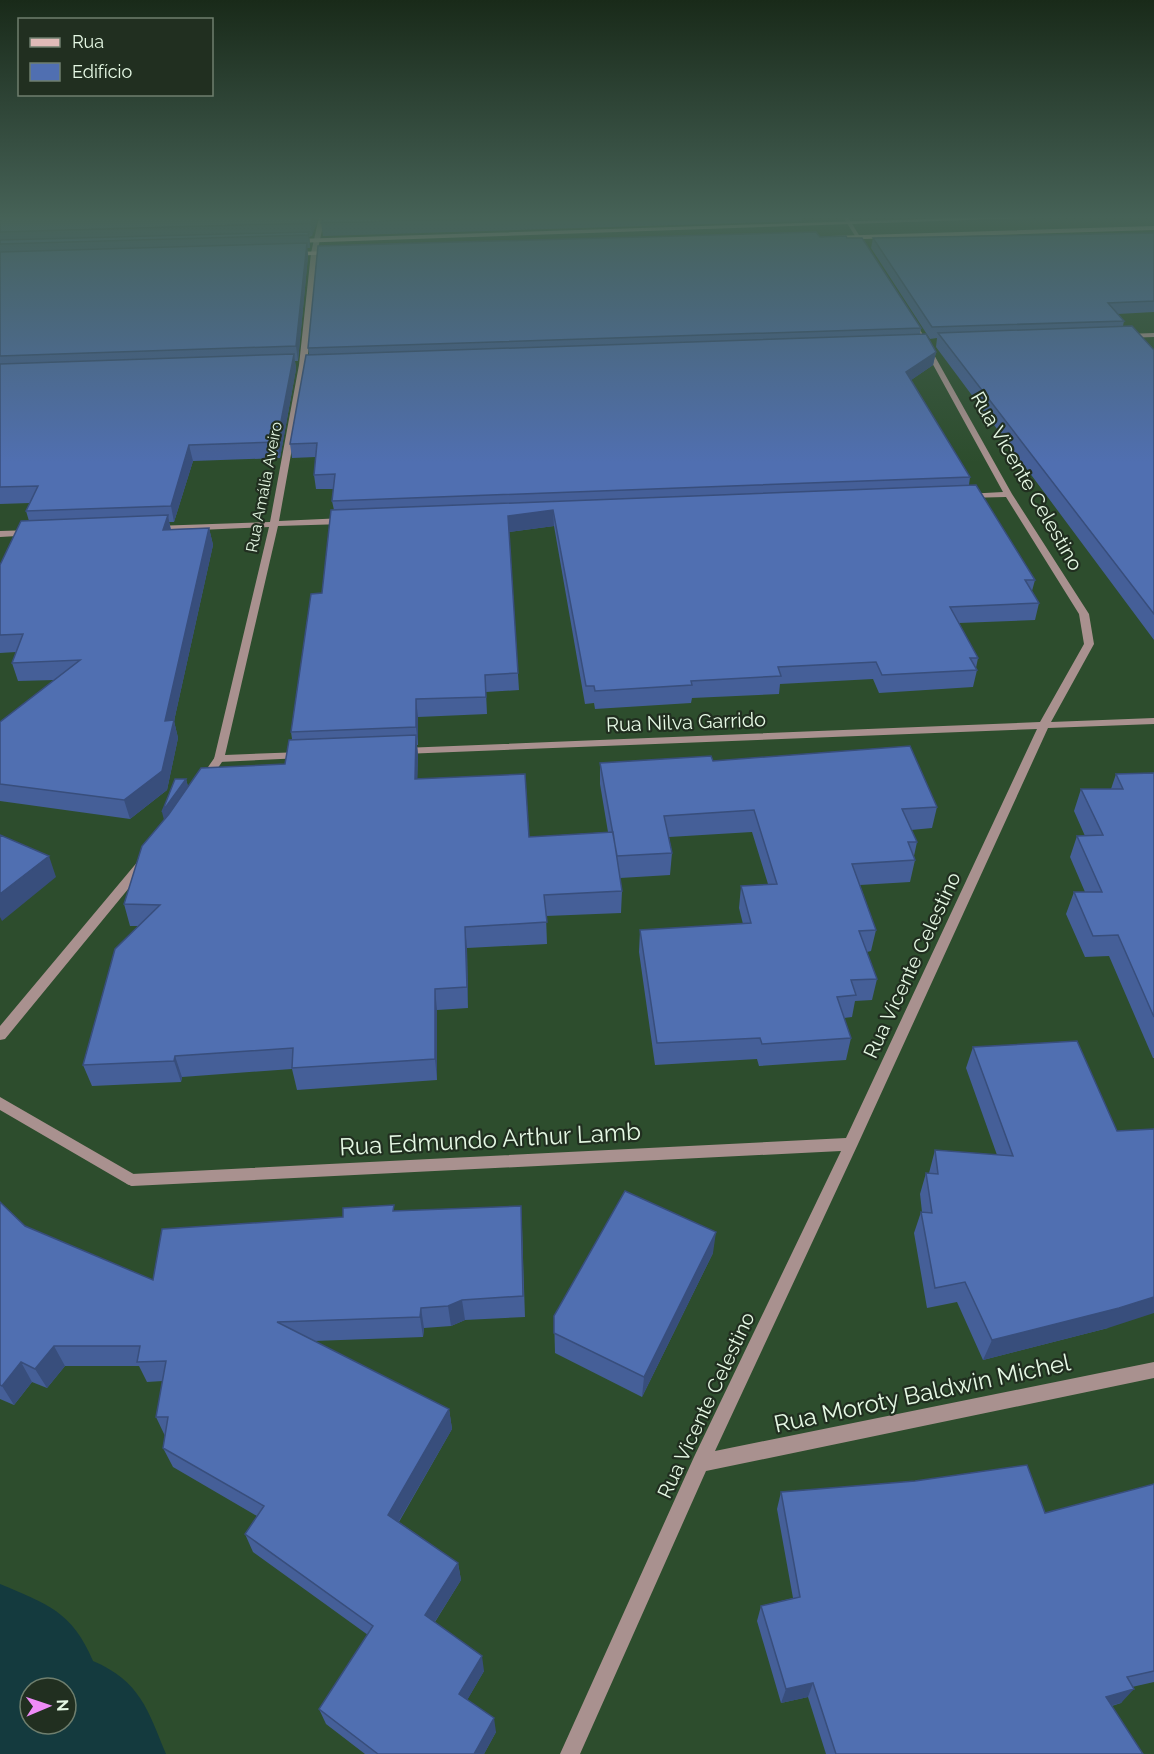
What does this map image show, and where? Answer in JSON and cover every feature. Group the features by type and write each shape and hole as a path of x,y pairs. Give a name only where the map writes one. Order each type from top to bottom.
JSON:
{"street":[{"name":"Rua Amália Aveiro","path":"219,759 274,524 303,365 309,299"},
{"name":"Rua Vicente Celestino","path":"570,1754 700,1463 851,1144 1044,725 1089,644 1084,614 1008,494 928,344 909,315"},
{"path":"1118,336 1154,335"},
{"path":"291,365 315,364"},
{"path":"960,496 1008,494"},
{"path":"143,529 357,521"},
{"path":"0,534 48,532"},
{"name":"Rua Nilva Garrido","path":"386,752 1154,721"},
{"path":"194,795 219,759 314,755"},
{"path":"0,1035 155,848"},
{"name":"Rua Edmundo Arthur Lamb","path":"0,1102 132,1180 851,1144"},
{"name":"Rua Moroty Baldwin Michel","path":"700,1463 1154,1370"}],"building":[{"path":"0,299 301,299 296,346 0,356"},
{"path":"313,299 902,299 921,328 308,348"},
{"path":"913,299 1154,299 1154,301 1108,303 1124,321 932,327"},
{"path":"1132,326 1154,350 1154,614 938,333"},
{"path":"926,334 936,352 906,372 970,477 332,501 335,474 314,475 317,443 290,444 306,355"},
{"path":"294,354 277,442 189,445 171,506 26,511 38,486 0,487 0,364"},
{"path":"976,485 1035,580 1025,580 1039,603 950,607 978,658 970,658 977,670 882,675 876,662 778,667 781,676 691,681 692,685 595,691 594,686 586,686 553,510 508,516 518,673 485,675 486,697 416,699 416,727 291,732 311,594 322,593 331,510"},
{"path":"168,515 163,530 209,528 165,721 174,720 162,771 124,800 0,784 0,722 80,660 12,663 23,634 0,635 0,565 21,521"},
{"path":"416,735 415,779 525,774 529,837 613,832 622,891 544,895 547,922 465,927 467,987 435,989 435,1059 292,1068 293,1048 175,1056 174,1061 83,1065 115,949 160,905 124,904 142,846 169,814 201,768 285,764 289,740"},
{"path":"910,746 937,807 902,809 917,842 908,842 915,860 852,864 876,930 859,931 877,979 851,980 856,995 837,997 851,1038 762,1044 760,1038 657,1043 640,930 751,923 741,886 777,884 754,810 664,816 672,853 617,856 600,763 711,756 713,761"},
{"path":"1154,773 1154,1017 1118,935 1093,936 1074,892 1102,892 1077,836 1103,835 1081,789 1123,789 1116,774"},
{"path":"175,779 186,779 162,812"},
{"path":"0,835 49,856 0,894"},
{"path":"1077,1041 1117,1131 1154,1129 1154,1297 992,1340 965,1282 935,1288 921,1212 932,1213 926,1173 938,1174 935,1150 1013,1156 973,1047"},
{"path":"625,1191 716,1232 644,1377 554,1333 554,1316"},
{"path":"0,1202 25,1226 153,1280 162,1229 343,1217 343,1208 394,1205 393,1211 521,1206 523,1296 462,1300 448,1306 421,1308 420,1317 277,1322 449,1409 388,1515 458,1563 425,1615 482,1656 459,1694 494,1718 474,1754 378,1754 319,1709 373,1626 245,1534 264,1506 163,1448 168,1417 156,1417 166,1361 137,1362 140,1346 54,1346 35,1369 21,1362 2,1386 0,1385"},
{"path":"1027,1465 1045,1513 1154,1484 1154,1671 1127,1677 1134,1689 1106,1697 1143,1754 836,1754 813,1683 786,1689 761,1606 800,1597 781,1492 915,1481"}],"waterway":[{"path":"0,1658 18,1677"},
{"path":"72,1736 89,1754"}]}
